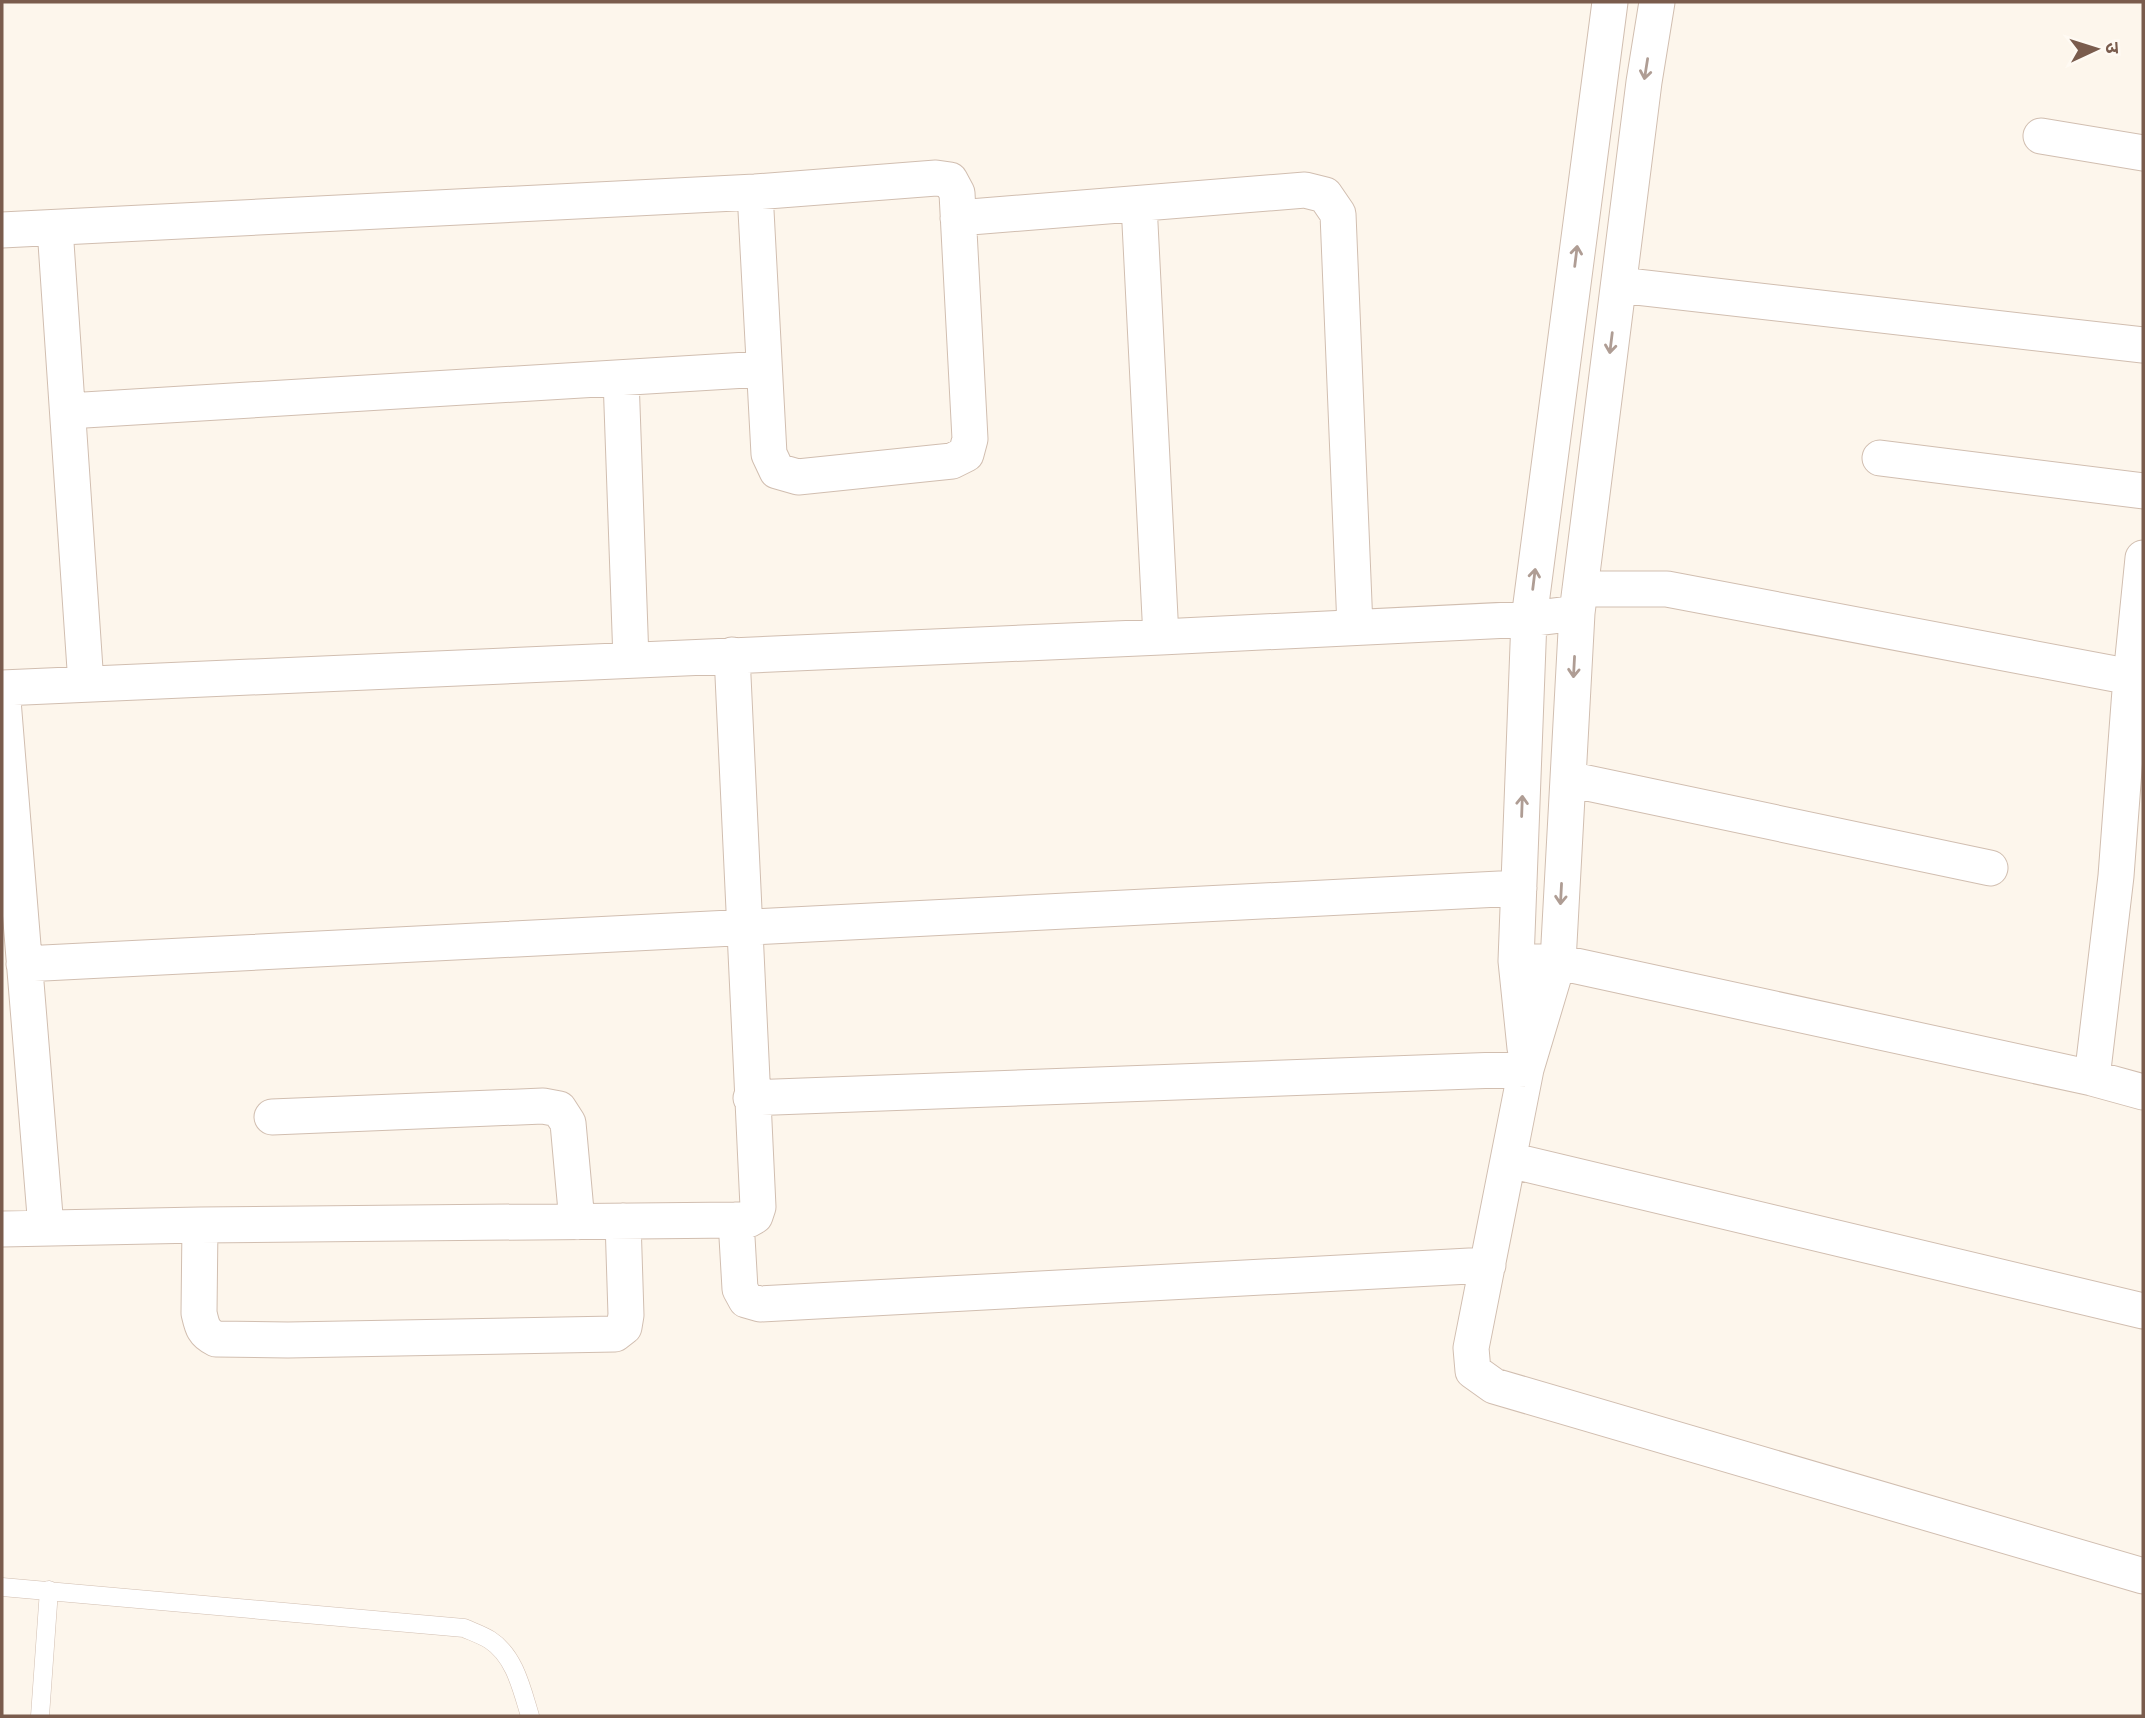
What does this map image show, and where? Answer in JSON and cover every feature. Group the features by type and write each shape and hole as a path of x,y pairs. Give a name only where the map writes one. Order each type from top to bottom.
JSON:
{"street":[{"path":"1527,1069 1516,961 1529,619 1610,2"},
{"path":"1657,2 1578,601 1558,962 1527,1069 1508,1160 1471,1348 1474,1371 1494,1387 2143,1576"},
{"path":"2041,136 2143,153"},
{"path":"2,230 755,192 936,178 950,180 957,192 970,439 966,454 952,461 798,477 777,471 769,454 755,192"},
{"path":"958,218 1306,190 1325,195 1338,214 1355,627"},
{"path":"1139,204 1161,637"},
{"path":"55,228 86,684"},
{"path":"1619,285 2143,345"},
{"path":"68,411 764,369"},
{"path":"621,378 631,660"},
{"path":"1880,458 2143,491"},
{"path":"2092,1078 2130,880 2131,677 2140,634 2143,558"},
{"path":"46,1228 2,688 1529,619 1578,601 1667,589 2131,677"},
{"path":"2,1229 748,1220 755,1216 758,1207 732,655"},
{"path":"1568,779 1990,868"},
{"path":"24,964 1520,888"},
{"path":"1516,961 1558,962 2092,1078 2143,1092"},
{"path":"751,1098 1527,1069"},
{"path":"272,1117 543,1106 559,1109 568,1123 577,1222"},
{"path":"1508,1160 2143,1311"},
{"path":"736,1220 740,1289 746,1300 760,1304 1488,1265"},
{"path":"200,1225 199,1313 206,1335 216,1339 288,1340 615,1334 624,1327 626,1315 623,1221"}],"lane":[{"path":"2,1587 464,1628 491,1640 505,1654 518,1675 530,1716"},
{"path":"40,1716 49,1590"}]}
